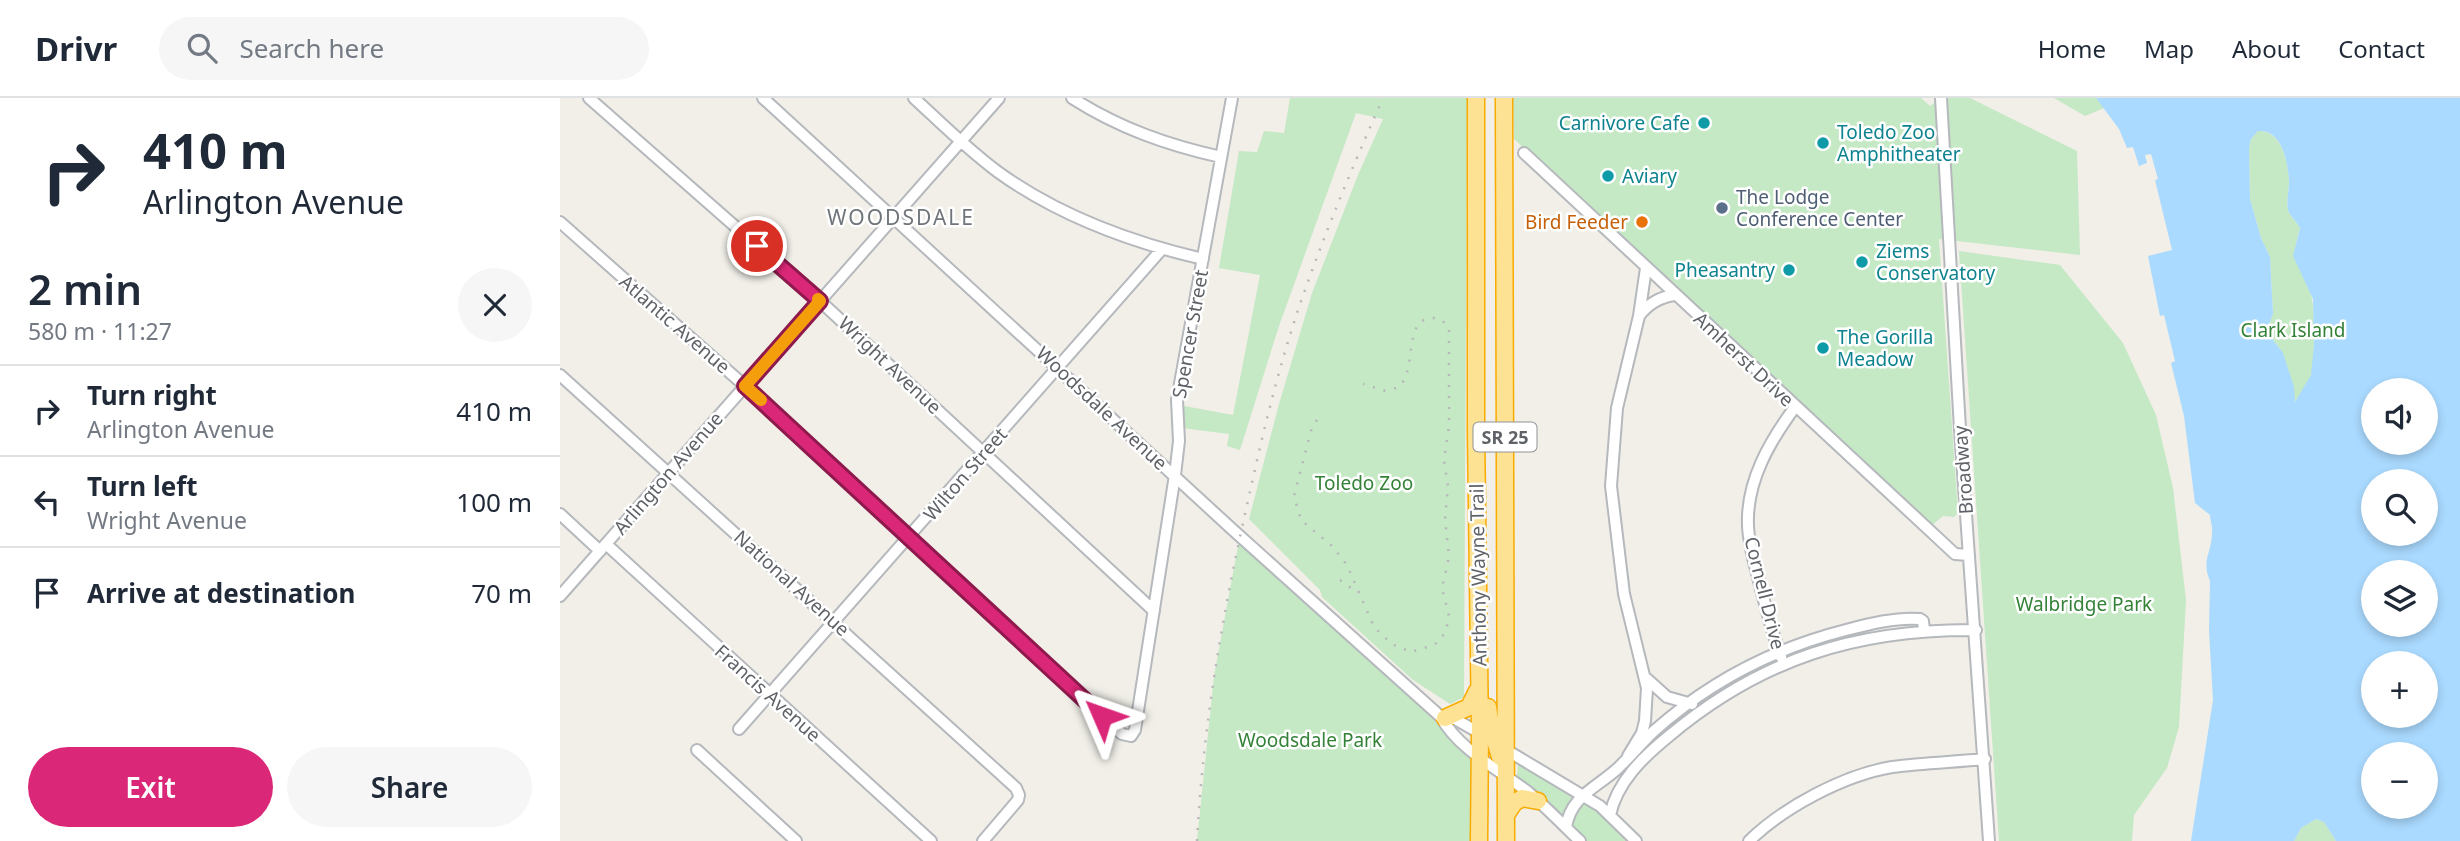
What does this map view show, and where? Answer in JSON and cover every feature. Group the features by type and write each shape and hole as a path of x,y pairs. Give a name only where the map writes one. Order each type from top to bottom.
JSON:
{"highway":[{"name":"Anthony Wayne Trail","path":"1476,98 1479,841"},
{"name":"Anthony Wayne Trail","path":"1504,98 1501,746 1506,776 1506,841"},
{"path":"1478,610 1487,646 1487,700 1501,746"},
{"path":"1443,718 1469,708 1479,685"},
{"path":"1506,815 1514,803 1522,799 1538,801"}],"street":[{"name":"Wright Avenue","path":"589,98 820,301 1154,611"},
{"name":"Woodsdale Avenue","path":"763,98 1443,718 1448,729 1478,756 1538,801 1580,841"},
{"path":"914,98 999,172 1056,208 1100,228 1162,250 1203,259"},
{"name":"Arlington Avenue","path":"560,596 999,98"},
{"path":"1072,98 1136,133 1178,147 1222,157"},
{"name":"Spencer Street","path":"1131,736 1135,730 1175,475 1179,441 1177,400 1232,98"},
{"name":"Broadway","path":"1938,101 1989,841"},
{"name":"Amherst Drive","path":"1524,153 1955,554 1969,555"},
{"name":"Atlantic Avenue","path":"560,222 745,386 1122,734 1131,736"},
{"name":"Wilton Street","path":"739,729 1162,250"},
{"path":"1627,758 1642,733 1645,722 1646,677 1624,594 1611,486 1617,408 1639,316 1646,268"},
{"path":"1639,316 1650,303 1675,295"},
{"name":"National Avenue","path":"560,375 1016,788 1019,795 1015,804 983,841"},
{"name":"Cornell Drive","path":"1784,664 1751,551 1748,523 1751,495 1760,466 1774,434 1795,407"},
{"name":"Francis Avenue","path":"560,514 603,547 770,694 931,841"},
{"path":"1566,827 1567,815 1582,794 1604,780 1653,731 1724,680 1779,652 1823,636 1892,621 1920,619 1923,621 1924,630"},
{"path":"1610,816 1614,796 1634,769 1662,741 1732,690 1784,664 1850,642 1924,630 1976,630"},
{"path":"1646,677 1667,697 1690,702 1699,712"},
{"name":"Woodsdale Avenue","path":"1443,718 1455,719 1582,794 1636,841"},
{"path":"697,750 796,841"},
{"path":"1627,758 1634,769"},
{"path":"1749,841 1812,796 1846,780 1891,767 1984,759"}],"green space":[{"name":"Toledo Zoo","path":"1290,98 1467,98 1464,697 1450,704 1413,680 1322,597 1320,590 1249,519 1312,293 1383,119 1356,113 1279,326 1240,450 1227,446 1229,434 1182,428 1184,406 1233,415 1260,275 1219,268 1239,151 1257,152 1264,131 1284,133"},
{"path":"1513,98 1921,98 1930,106 1941,98 1970,98 2077,151 2080,255 1939,239 1958,513 1954,517 1943,516 1931,526 1514,139"},
{"path":"2054,98 2096,98 2104,108 2085,116"},
{"name":"Clark Island","path":"2258,131 2273,136 2285,157 2289,182 2288,210 2300,228 2296,257 2312,301 2314,335 2311,375 2294,403 2283,353 2273,340 2269,324 2273,313 2270,257 2261,238 2250,199 2249,149 2251,139"},
{"name":"Walbridge Park","path":"1959,251 2060,265 2123,343 2156,415 2173,488 2186,600 2179,727 2167,768 2134,815 2132,841 1999,841"},
{"name":"Woodsdale Park","path":"1240,535 1478,756 1479,841 1197,841 1214,676"},
{"path":"1518,763 1573,795 1563,816 1517,777"},
{"path":"1582,805 1595,809 1629,841 1585,841 1572,829 1570,820 1577,807"},
{"path":"2316,819 2324,822 2336,841 2294,841 2301,828"}],"water":[{"path":"2096,98 2460,98 2460,841 2336,841 2324,822 2316,819 2301,828 2294,841 2191,841 2213,700 2209,631 2210,581 2207,567 2212,528 2210,515 2195,503 2184,416 2171,363 2175,361 2164,315 2160,316 2148,256 2172,250 2155,180 2158,179 2151,154 2145,155 2147,163 2139,166 2133,147 2127,148 2119,129","holes":["2258,131 2273,135 2285,157 2289,182 2288,210 2300,228 2293,256 2313,299 2314,344 2311,375 2295,402 2294,387 2283,353 2273,340 2269,324 2273,314 2270,257 2261,238 2250,199 2249,149 2251,139"]}],"railway":[{"path":"1197,841 1204,756 1222,630 1266,423 1305,290 1342,193 1383,98"},
{"path":"1317,420 1312,427 1294,496 1301,520 1332,546 1347,565 1374,627 1392,644 1411,652 1434,645 1446,630 1449,616 1442,588 1449,557 1445,519 1448,486 1444,460 1449,426 1449,328 1436,318 1420,322 1413,337 1407,372 1399,387 1386,391 1363,384"},
{"path":"1340,580 1351,588"}],"slow traffic":[{"path":"761,400 745,386 820,301 818,299"}],"place":[{"name":"Carnivore Cafe","path":"1704,123"},
{"name":"Toledo Zoo Amphitheater","path":"1823,143"},
{"name":"Aviary","path":"1608,176"},
{"name":"The Lodge Conference Center","path":"1722,208"},
{"name":"Bird Feeder","path":"1642,222"},
{"name":"Ziems Conservatory","path":"1862,262"},
{"name":"Pheasantry","path":"1789,270"},
{"name":"The Gorilla Meadow","path":"1823,348"}],"district":[{"name":"WOODSDALE","path":"901,217"}],"route":[{"path":"757,246 820,301 745,386 1102,716"}]}
